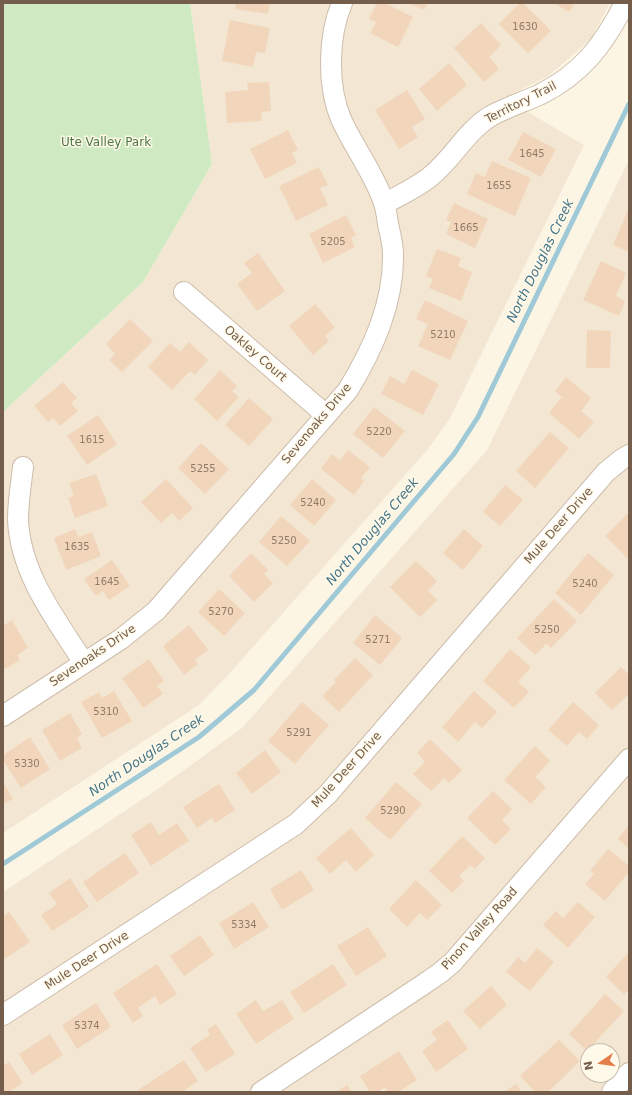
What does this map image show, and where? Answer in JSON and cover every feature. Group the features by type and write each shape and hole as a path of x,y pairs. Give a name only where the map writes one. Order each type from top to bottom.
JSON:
{"street":[{"name":"Sevenoaks Drive","path":"3,716 122,639 156,611 348,390 372,346 382,320 393,274 393,252 384,204 376,184 341,119 336,104 331,67 332,48 335,25 342,3"},
{"name":"Territory Trail","path":"384,204 431,176 473,130 490,117 547,91 561,83 572,74 596,51 611,29 625,3"},
{"name":"Oakley Court","path":"184,292 326,415"},
{"name":"Mule Deer Drive","path":"3,1015 296,824 328,794 606,472 629,455"},
{"path":"23,467 18,520 25,558 38,591 84,663"},
{"name":"Pinon Valley Road","path":"261,1092 435,977 453,962 629,759"},
{"path":"612,1092 629,1073"}],"shaded area":[{"path":"190,3 610,3 592,37 573,55 547,77 504,98 584,145 449,420 428,449 229,674 199,705 3,833 3,412 143,282 212,164"},
{"path":"629,160 629,1092 3,1092 3,892 162,786 242,728 487,450"}],"green space":[{"name":"Ute Valley Park","path":"3,3 190,3 212,164 143,282 3,412"}],"building":[{"path":"236,3 270,3 268,14 235,9"},
{"path":"377,3 385,3 413,17 398,47 370,33 376,22 369,19"},
{"path":"408,3 427,3 424,10"},
{"path":"520,3 523,3 551,31 528,53 499,24"},
{"path":"554,3 575,3 569,12"},
{"path":"230,20 270,28 265,53 256,52 253,67 222,61"},
{"path":"481,23 501,45 489,57 499,69 484,82 454,48"},
{"path":"449,63 467,85 437,111 419,89"},
{"path":"269,82 271,111 261,112 262,121 227,123 225,92 248,90 247,83"},
{"path":"407,90 425,119 412,127 418,137 399,149 375,110"},
{"path":"288,130 298,150 292,153 297,163 265,179 250,149"},
{"path":"523,132 556,149 541,177 508,160"},
{"path":"492,161 531,178 515,216 467,194 476,173 485,177"},
{"path":"319,167 328,185 320,188 328,205 296,221 279,186"},
{"path":"454,203 488,219 475,248 446,234 451,222 446,220"},
{"path":"628,210 629,211 629,252 613,245"},
{"path":"346,215 356,235 351,238 355,247 323,263 309,234"},
{"path":"437,249 461,258 458,266 472,272 461,301 429,288 433,279 426,276"},
{"path":"258,253 285,291 257,311 237,284 252,273 244,263"},
{"path":"601,261 626,273 616,296 625,301 619,316 583,300"},
{"path":"425,300 468,321 450,360 418,346 428,324 416,319"},
{"path":"315,304 335,327 325,336 329,341 313,355 289,326"},
{"path":"130,319 153,341 122,372 109,360 115,354 106,344"},
{"path":"587,330 611,331 610,368 586,368"},
{"path":"189,342 208,360 195,375 190,371 172,390 148,367 170,343 180,352"},
{"path":"220,370 237,386 232,391 239,397 217,421 194,399"},
{"path":"412,370 439,384 423,415 381,394 390,376 404,384"},
{"path":"566,377 591,398 581,411 594,422 579,439 549,413 562,397 555,391"},
{"path":"63,382 77,398 71,403 78,411 60,426 53,418 48,422 34,406"},
{"path":"249,398 273,419 249,446 225,425"},
{"path":"374,407 405,431 383,458 353,434"},
{"path":"98,415 117,444 87,465 67,436"},
{"path":"550,432 569,448 535,488 516,471"},
{"path":"201,443 229,469 205,494 178,468"},
{"path":"348,450 370,467 361,478 364,481 354,495 321,469 332,454 340,460"},
{"path":"96,474 108,506 75,518 68,498 74,496 69,483"},
{"path":"166,479 193,508 179,521 172,513 161,523 141,502"},
{"path":"312,479 336,500 314,526 290,505"},
{"path":"505,485 523,500 500,526 483,512"},
{"path":"627,514 629,516 629,560 605,536"},
{"path":"281,516 310,541 287,566 259,542"},
{"path":"75,529 78,537 92,532 101,556 66,570 54,538"},
{"path":"464,529 483,546 463,570 443,553"},
{"path":"251,553 268,570 264,574 273,583 254,602 229,576"},
{"path":"588,553 614,575 581,615 555,593"},
{"path":"112,560 130,586 109,600 103,591 96,596 84,579"},
{"path":"416,561 437,581 428,591 437,600 420,617 390,587"},
{"path":"219,589 245,613 224,636 198,612"},
{"path":"554,599 577,621 551,648 546,644 535,655 517,638"},
{"path":"375,615 402,638 380,665 353,643"},
{"path":"12,620 28,648 17,655 20,660 3,670 3,626"},
{"path":"189,625 208,650 195,660 198,664 184,675 163,646"},
{"path":"510,649 531,667 518,682 529,692 514,708 483,681"},
{"path":"355,658 373,675 339,712 322,696 336,682 334,680"},
{"path":"149,659 164,681 157,686 163,694 143,708 122,678"},
{"path":"621,667 629,675 629,694 612,710 595,693"},
{"path":"114,691 132,721 102,738 81,702 99,692 102,698"},
{"path":"474,691 497,712 482,728 475,722 458,742 442,727"},
{"path":"302,702 329,725 295,764 268,741"},
{"path":"573,702 599,725 587,739 579,732 567,746 548,730"},
{"path":"70,713 82,734 77,738 82,748 60,761 42,730"},
{"path":"30,737 50,769 21,788 3,760 3,755"},
{"path":"430,739 462,770 449,783 444,778 431,791 413,774 425,762 417,753"},
{"path":"535,746 550,761 535,777 546,787 531,804 504,780"},
{"path":"265,750 281,772 252,794 236,773"},
{"path":"3,782 13,799 3,804"},
{"path":"396,782 422,804 390,840 365,818"},
{"path":"219,784 235,810 215,823 212,818 197,828 183,807"},
{"path":"493,791 512,809 502,820 511,829 495,845 467,818"},
{"path":"151,822 159,835 177,823 189,841 151,866 131,835"},
{"path":"629,825 629,849 618,839"},
{"path":"351,828 374,855 356,872 346,860 330,874 316,858"},
{"path":"462,836 485,858 475,869 470,865 459,876 464,881 452,893 429,871"},
{"path":"608,849 629,866 629,872 605,901 585,884 594,874 590,871"},
{"path":"125,853 139,873 97,902 83,882"},
{"path":"301,870 314,890 282,910 270,889"},
{"path":"70,878 89,907 52,931 41,915 57,904 49,893"},
{"path":"416,880 442,905 427,920 420,913 407,927 389,909"},
{"path":"253,902 269,927 234,949 219,923"},
{"path":"578,902 595,917 568,948 543,925 556,911 563,918"},
{"path":"9,912 30,942 3,960 3,916"},
{"path":"368,927 387,956 356,976 337,946"},
{"path":"200,935 214,955 184,976 170,956"},
{"path":"537,948 554,962 530,991 506,972 518,957 525,963"},
{"path":"629,952 629,989 624,994 606,977"},
{"path":"157,964 177,994 160,1005 155,996 138,1008 143,1016 133,1023 113,993"},
{"path":"333,964 347,985 304,1013 290,992"},
{"path":"491,986 507,1005 480,1029 463,1011"},
{"path":"605,994 624,1011 594,1043 580,1043 580,1044 569,1034"},
{"path":"256,1000 263,1011 282,1000 294,1019 256,1044 236,1014"},
{"path":"96,1003 111,1027 77,1049 62,1025"},
{"path":"448,1020 468,1049 436,1072 422,1051 437,1040 431,1032"},
{"path":"216,1024 235,1054 206,1072 190,1048 210,1035 207,1030"},
{"path":"50,1034 63,1055 32,1075 19,1054"},
{"path":"559,1040 580,1061 548,1092 535,1092 520,1076"},
{"path":"399,1051 417,1080 398,1092 387,1092 385,1087 378,1092 370,1092 360,1076"},
{"path":"184,1060 198,1081 182,1092 140,1092 138,1090"},
{"path":"9,1062 23,1083 9,1092 3,1092 3,1066"},
{"path":"516,1084 522,1092 504,1092"},
{"path":"347,1085 352,1092 336,1092"}],"waterway":[{"name":"North Douglas Creek","path":"3,864 199,737 254,690 454,454 478,417 629,104"}]}
